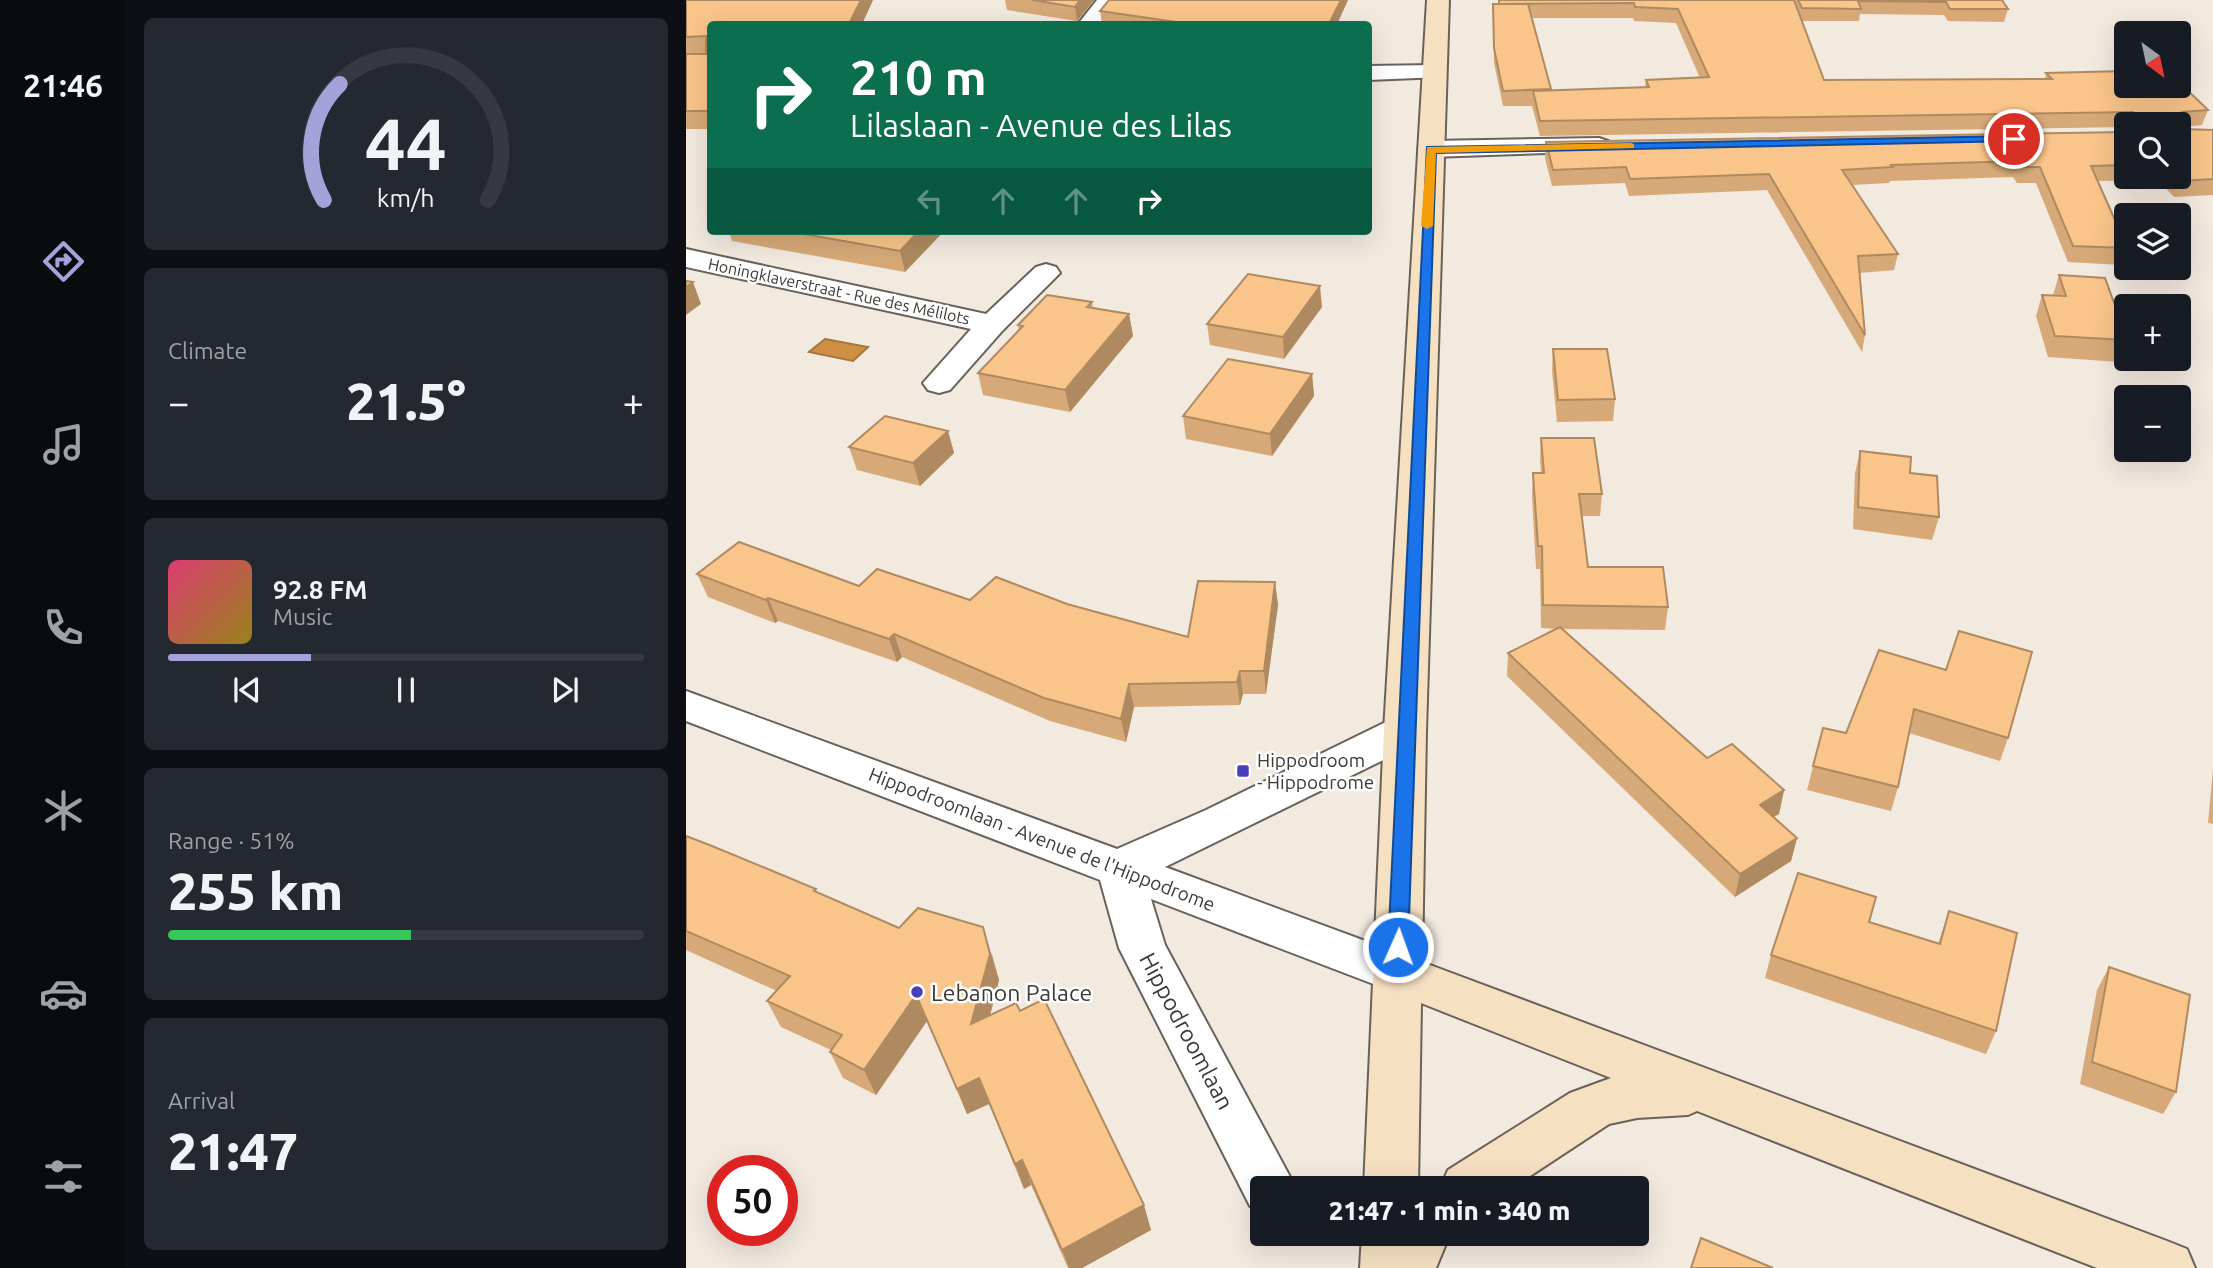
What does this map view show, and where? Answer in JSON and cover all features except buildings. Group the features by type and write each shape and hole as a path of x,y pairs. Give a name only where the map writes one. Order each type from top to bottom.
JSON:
{"main road":[{"path":"1391,1176 1405,731 1438,0"},
{"path":"1397,973 2167,1268"},
{"path":"1485,1176 1588,1109 1607,1100 1655,1092 1704,1092"},
{"path":"1388,1268 1389,1246"},
{"path":"1408,1268 1418,1246"}],"street":[{"path":"1091,21 1108,0"},
{"path":"1372,74 1434,83"},
{"path":"1372,91 1434,83"},
{"path":"1431,149 1623,146"},
{"name":"Honingklaverstraat - Rue des Mélilots","path":"686,258 992,324"},
{"name":"Honingklaverstraat - Rue des Mélilots","path":"939,383 992,324 1046,273"},
{"name":"Hippodroomlaan - Avenue de l'Hippodrome","path":"686,705 1397,973"},
{"path":"1119,868 1220,822 1405,731"},
{"name":"Hippodroomlaan","path":"1119,868 1142,948 1263,1176"}],"shaded area":[{"path":"825,339 868,347 853,361 809,352"}],"slow traffic":[{"path":"1427,226 1431,149 1631,146"}],"place":[{"name":"Hippodroom - Hippodrome","path":"1243,771"},
{"name":"Lebanon Palace","path":"917,992"}],"route":[{"path":"1398,947 1431,149 2014,139"}]}
